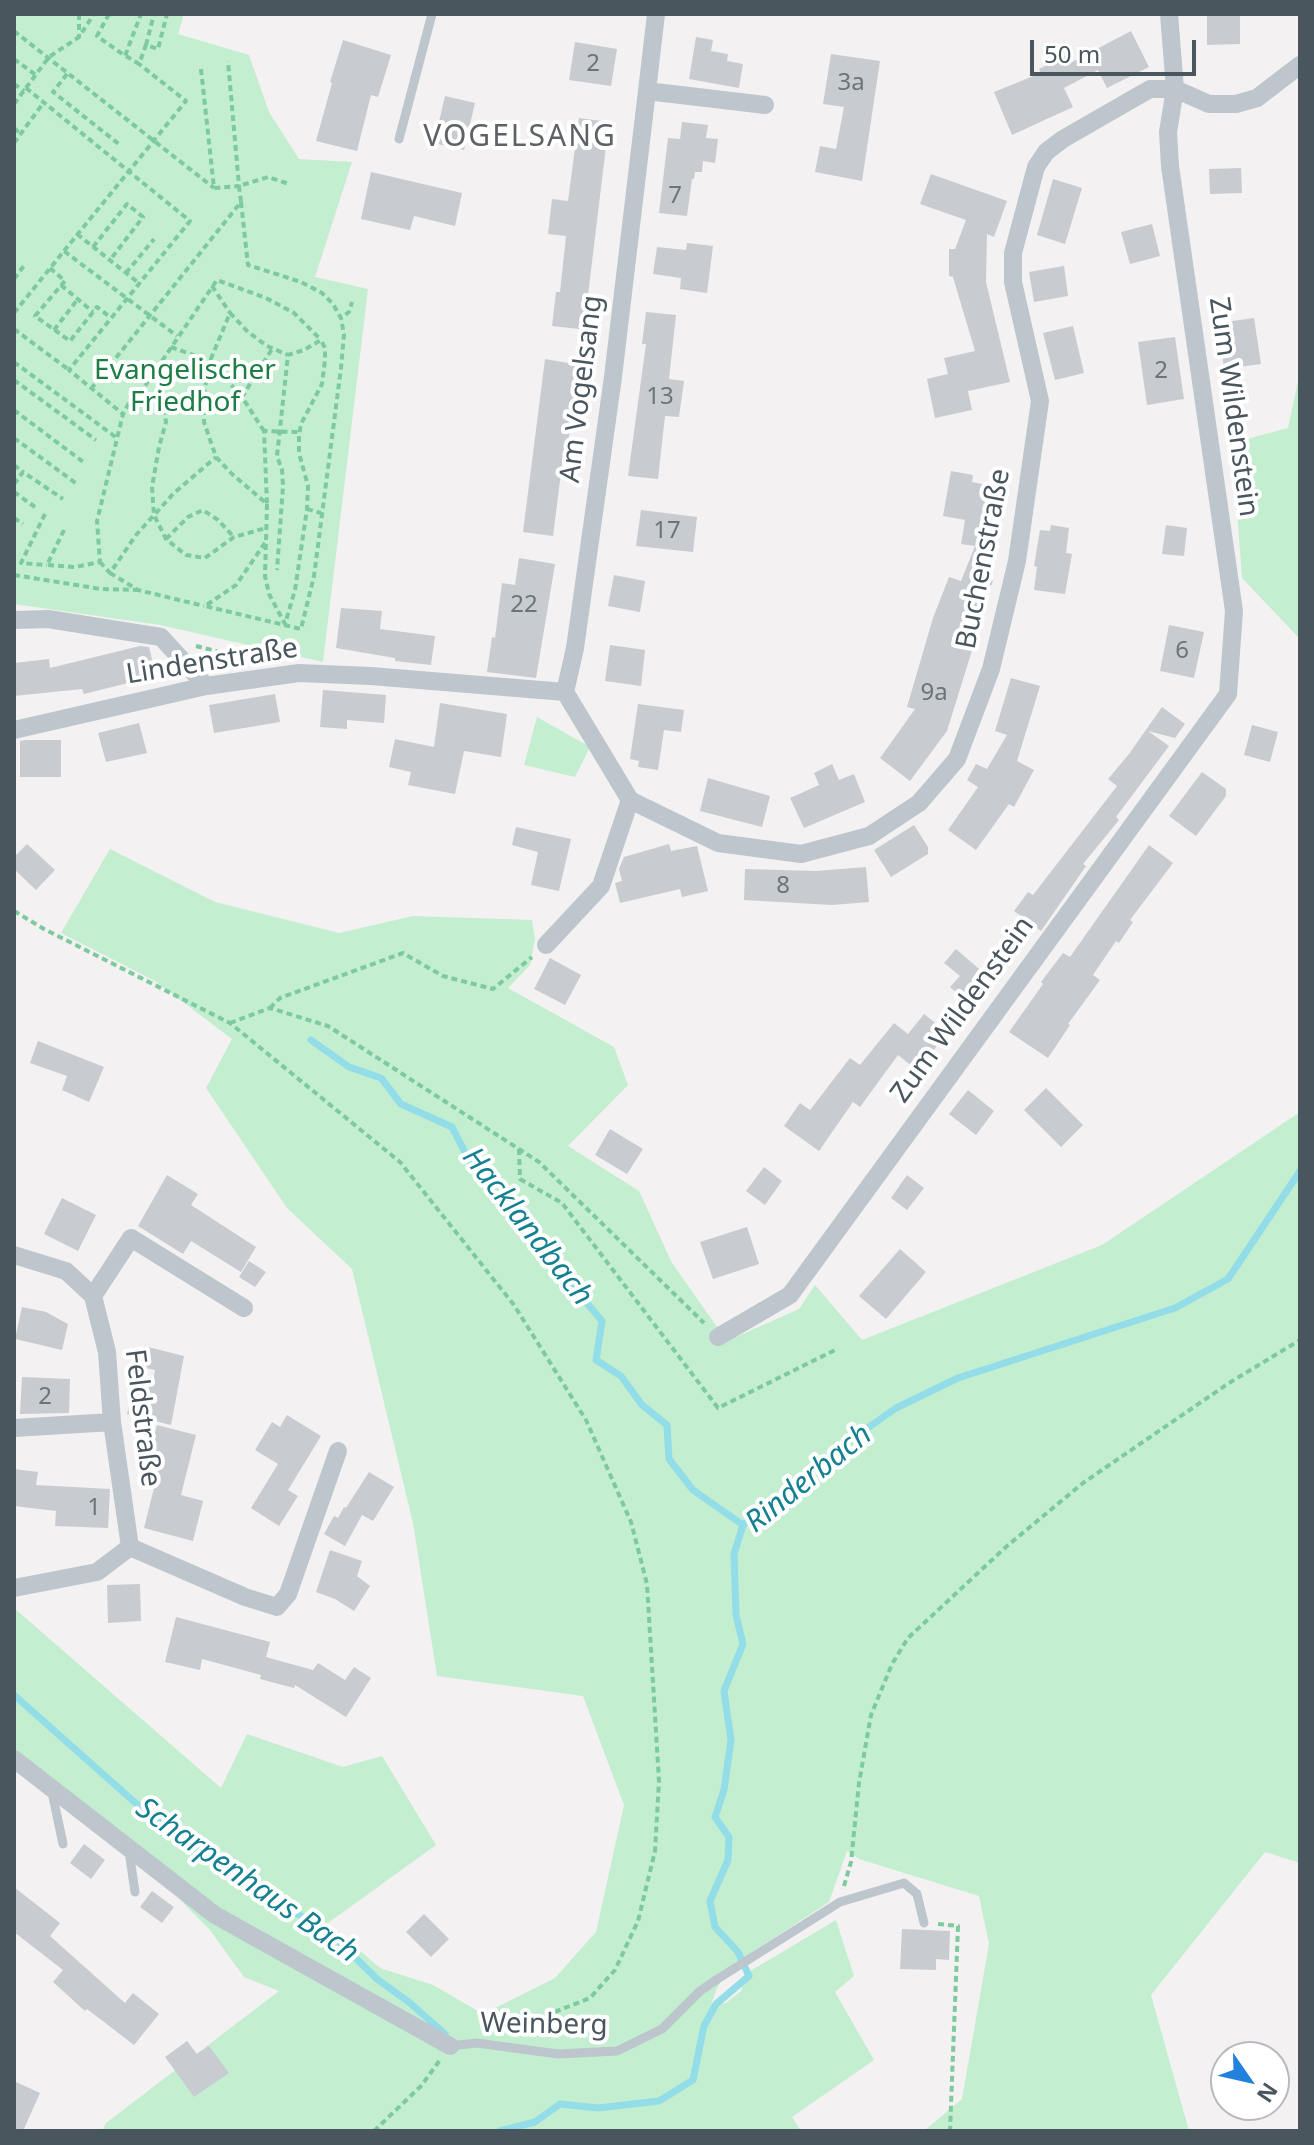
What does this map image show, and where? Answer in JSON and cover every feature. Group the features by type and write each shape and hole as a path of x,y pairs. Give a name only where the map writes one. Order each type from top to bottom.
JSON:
{"street":[{"name":"Am Vogelsang","path":"565,692 575,648 611,392 656,14"},
{"name":"Zum Wildenstein","path":"718,1337 790,1295 1228,694 1234,611 1170,166 1168,132 1175,89 1169,14"},
{"path":"1175,89 1209,104 1236,104 1257,98 1300,65"},
{"name":"Buchenstraße","path":"630,800 718,843 801,854 869,836 919,803 957,759 991,669 1013,576 1040,401 1013,282 1013,253 1036,167 1046,152 1063,139 1150,89 1175,89"},
{"path":"647,91 765,105"},
{"path":"14,620 48,619 161,637 206,686"},
{"name":"Lindenstraße","path":"14,730 206,686 299,673 565,692"},
{"path":"546,945 601,886 630,800 565,692"},
{"path":"14,1255 66,1271 93,1296 131,1238 244,1308"},
{"name":"Feldstraße","path":"93,1296 107,1352 112,1422 130,1547"},
{"path":"14,1428 112,1422"},
{"path":"14,1588 97,1572 130,1547 231,1592 277,1607 288,1594 338,1451"},
{"path":"14,1759 215,1915 450,2046"}],"lane":[{"path":"399,139 432,14"},
{"path":"52,1788 63,1844"},
{"path":"129,1848 135,1892"},
{"name":"Weinberg","path":"450,2046 477,2043 558,2054 617,2051 662,2029 700,1991 840,1902 904,1883 917,1894 924,1923"}],"path":[{"path":"79,14 79,37"},
{"path":"14,104 49,57 79,37 94,14"},
{"path":"14,313 186,101 97,36 109,14"},
{"path":"139,64 154,14"},
{"path":"146,45 158,49 167,14"},
{"path":"125,56 139,16"},
{"path":"14,31 214,188 239,186 268,177 289,184"},
{"path":"14,59 36,75"},
{"path":"14,575 101,589 138,590 301,629 314,576 344,335 341,318 322,293 301,282 248,265 228,61"},
{"path":"201,69 214,188"},
{"path":"67,74 53,92 120,145"},
{"path":"14,84 44,102 190,221 69,370"},
{"path":"14,143 44,102"},
{"path":"14,128 21,134"},
{"path":"91,389 241,202"},
{"path":"93,247 127,204 143,217 110,260"},
{"path":"77,234 140,284"},
{"path":"126,273 154,239"},
{"path":"64,251 177,337"},
{"path":"14,279 26,263"},
{"path":"50,268 65,281 35,316 70,341 97,307 111,318"},
{"path":"138,590 110,573 100,562 97,521 123,414 217,280 266,298 304,320 325,348 322,384 300,432 299,453 308,486 307,509 295,590 285,624"},
{"path":"61,285 93,312"},
{"path":"212,286 230,313 248,332 272,349 288,355 321,340"},
{"path":"54,330 78,299"},
{"path":"341,318 349,312 352,302"},
{"path":"230,313 210,361 204,393 204,422 216,457 267,504"},
{"path":"14,329 123,414"},
{"path":"171,347 210,361 242,397 264,431 267,504 265,576 269,594 285,624"},
{"path":"242,397 272,349"},
{"path":"277,570 283,486 277,456 288,355"},
{"path":"14,362 117,438"},
{"path":"157,367 166,422 152,487 154,515 166,539 186,555 205,558 234,537 266,528"},
{"path":"14,380 96,440"},
{"path":"14,410 86,464"},
{"path":"264,431 300,432"},
{"path":"14,438 77,484"},
{"path":"110,573 136,535 174,493 216,457"},
{"path":"14,465 63,499"},
{"path":"14,484 23,472"},
{"path":"14,492 35,507"},
{"path":"307,509 321,513"},
{"path":"166,539 188,517 203,510 234,537"},
{"path":"21,563 45,514"},
{"path":"14,518 23,524"},
{"path":"47,565 64,530"},
{"path":"205,606 236,585 266,542"},
{"path":"265,559 277,560"},
{"path":"14,562 75,567 100,562"},
{"path":"161,637 253,661"},
{"path":"14,911 230,1023 400,1162 514,1305 586,1420 631,1522 647,1584 659,1781 655,1851 638,1921 615,1970 590,1998 477,2043"},
{"path":"230,1023 270,1008 280,998 403,953 443,976 493,989 546,945"},
{"path":"270,1008 328,1026 539,1162 718,1337"},
{"path":"519,1149 520,1179 562,1203 718,1408 837,1349"},
{"path":"840,1902 851,1862 859,1783 871,1715 892,1664 908,1638 1007,1546 1083,1483 1229,1383 1300,1340"},
{"path":"924,1923 958,1926 950,2131"},
{"path":"374,2131 421,2086 450,2046"}],"green space":[{"name":"Evangelischer Friedhof","path":"14,14 184,14 178,34 249,55 269,112 299,159 352,162 315,277 368,289 323,662 160,625 14,604"},
{"path":"1300,372 1300,639 1242,578 1232,443 1288,428"},
{"path":"537,717 590,747 575,777 524,765"},
{"path":"110,849 215,902 339,933 413,916 532,920 535,939 530,965 508,988 614,1047 628,1085 568,1146 639,1191 672,1263 727,1341 799,1309 815,1285 862,1340 1102,1245 1300,1112 1300,1863 1265,1852 1151,1995 1189,2131 924,2131 962,2099 989,1944 979,1896 859,1859 847,1851 829,1902 731,1966 717,1988 711,2005 726,2003 741,1991 747,1973 836,1920 854,1976 835,1992 874,2060 792,2117 801,2131 102,2131 106,2123 279,1991 244,1977 209,1929 129,1848 14,1759 14,1608 221,1788 247,1734 343,1767 382,1756 436,1845 328,1923 380,1968 433,1985 483,2014 555,1978 596,1932 624,1805 583,1696 437,1676 413,1523 352,1269 287,1208 206,1088 232,1039 155,981 61,933"}],"building":[{"path":"1207,14 1240,14 1240,44 1207,45"},
{"path":"1131,31 1149,67 1107,88 1098,70 1064,88 1073,107 1012,135 994,92 1041,73 1039,69 1068,54 1072,62"},
{"path":"696,37 713,40 711,51 728,54 727,61 743,64 739,88 689,79"},
{"path":"343,40 391,55 378,97 371,95 357,151 316,141"},
{"path":"575,42 617,49 611,86 569,80"},
{"path":"831,54 880,61 862,181 815,172 820,146 836,149 844,107 823,104"},
{"path":"445,96 475,103 464,150 434,143"},
{"path":"579,118 609,122 588,295 592,296 588,330 552,326 556,292 560,292 566,236 548,234 552,199 568,201"},
{"path":"682,122 708,125 706,138 718,139 715,163 703,161 702,172 695,172 692,179 687,216 659,213 668,138 680,139"},
{"path":"1241,168 1242,193 1210,194 1209,169"},
{"path":"371,172 462,193 455,226 414,216 410,230 361,219"},
{"path":"931,174 1007,201 994,237 987,234 986,282 1010,382 968,391 972,410 935,418 927,379 948,374 944,358 975,351 953,277 949,276 949,249 955,249 966,220 920,204"},
{"path":"1053,179 1082,188 1065,244 1037,235"},
{"path":"1152,224 1160,256 1130,264 1121,232"},
{"path":"687,243 713,246 707,293 680,289 681,278 653,274 657,247 686,250"},
{"path":"1064,266 1068,296 1034,302 1029,272"},
{"path":"646,312 676,315 669,379 684,381 679,417 665,416 658,479 628,476 646,344 642,344"},
{"path":"1254,318 1261,364 1224,369 1218,323"},
{"path":"1073,326 1084,373 1055,380 1043,333"},
{"path":"1175,337 1184,399 1147,405 1138,342"},
{"path":"545,359 580,365 567,449 564,449 553,536 523,532"},
{"path":"951,471 973,475 972,482 1005,489 989,579 993,581 975,627 979,628 947,731 910,781 880,758 915,709 907,707 933,618 949,577 961,581 975,546 961,544 965,520 943,516"},
{"path":"641,510 697,517 693,552 636,546"},
{"path":"1051,525 1069,528 1066,553 1072,554 1065,594 1034,590 1040,530 1050,531"},
{"path":"1166,525 1187,528 1184,556 1162,554"},
{"path":"519,558 555,564 536,678 487,672 502,583 515,585"},
{"path":"614,575 645,581 640,612 608,606"},
{"path":"341,608 382,611 380,629 435,636 431,665 395,661 395,658 336,648"},
{"path":"1169,625 1204,632 1194,678 1160,671"},
{"path":"610,645 645,650 641,686 605,681"},
{"path":"140,646 149,647 156,676 84,694 82,689 14,696 14,663 49,659 50,668"},
{"path":"1011,678 1040,686 1017,761 1034,770 1014,807 1009,804 976,850 948,830 978,787 967,780 976,764 987,769 1007,735 995,731"},
{"path":"323,690 386,695 384,723 347,720 347,729 320,727"},
{"path":"275,694 280,722 214,733 209,705"},
{"path":"440,703 507,714 501,757 464,751 455,794 408,785 411,772 389,767 395,739 434,747"},
{"path":"638,704 684,710 681,732 664,730 658,770 638,767 639,761 630,759"},
{"path":"1162,707 1185,724 1175,738 1148,731 1169,746 1116,817 1119,820 1083,864 1086,866 1041,931 1014,911 1028,892 1033,895 1117,786 1108,779"},
{"path":"139,723 147,753 106,762 98,733"},
{"path":"1252,725 1278,732 1270,762 1244,755"},
{"path":"61,740 61,777 20,777 20,741"},
{"path":"832,764 839,780 854,774 865,802 804,828 790,798 819,785 814,773"},
{"path":"1202,772 1226,789 1226,796 1196,836 1169,816"},
{"path":"708,778 770,796 762,827 700,811"},
{"path":"914,825 928,847 928,854 891,877 874,850"},
{"path":"516,827 571,839 559,891 531,885 538,852 512,845"},
{"path":"27,844 55,870 36,890 14,869 14,857"},
{"path":"669,844 671,851 697,846 708,891 682,897 680,889 620,903 615,883 622,881 619,869 624,857"},
{"path":"1149,845 1173,863 1130,920 1133,922 1119,943 1116,941 1093,975 1100,980 1048,1058 1009,1032 1043,984 1041,982 1063,953 1070,957"},
{"path":"866,867 869,902 832,905 744,900 745,869 816,871"},
{"path":"956,949 992,980 971,1005 950,987 960,976 944,963"},
{"path":"550,958 581,975 565,1005 534,989"},
{"path":"924,1014 947,1032 929,1057 918,1071 898,1055 860,1107 853,1102 819,1151 784,1126 800,1103 810,1110 850,1058 860,1065 894,1023 908,1034"},
{"path":"38,1041 104,1067 89,1102 62,1090 67,1076 30,1063"},
{"path":"1046,1088 1083,1125 1061,1147 1024,1110"},
{"path":"968,1090 994,1111 976,1135 949,1114"},
{"path":"610,1129 643,1149 627,1174 595,1155"},
{"path":"764,1167 782,1181 765,1205 746,1191"},
{"path":"167,1175 198,1194 191,1205 256,1247 241,1272 191,1241 183,1254 138,1226"},
{"path":"907,1175 924,1188 907,1210 891,1198"},
{"path":"62,1198 96,1215 78,1251 44,1234"},
{"path":"747,1227 759,1264 713,1279 700,1242"},
{"path":"900,1249 926,1272 886,1319 859,1296"},
{"path":"249,1261 266,1272 255,1287 239,1277"},
{"path":"22,1307 46,1312 68,1324 62,1350 15,1339"},
{"path":"144,1346 184,1356 171,1425 127,1414 135,1381 153,1382 155,1370 139,1367"},
{"path":"22,1377 70,1379 69,1413 20,1414"},
{"path":"287,1415 321,1436 288,1490 298,1496 279,1526 251,1508 278,1464 255,1450 272,1422 280,1427"},
{"path":"157,1425 196,1435 181,1495 203,1501 193,1541 144,1528 155,1484 142,1481"},
{"path":"14,1469 38,1472 36,1485 110,1489 108,1528 55,1526 56,1511 14,1506"},
{"path":"369,1472 394,1487 373,1521 362,1515 345,1546 324,1534 334,1516 338,1518 346,1508"},
{"path":"330,1550 362,1561 357,1576 370,1586 354,1611 316,1592"},
{"path":"140,1584 141,1621 108,1623 107,1585"},
{"path":"176,1617 270,1642 266,1657 313,1670 318,1663 345,1680 354,1667 371,1678 346,1717 295,1685 294,1688 260,1679 261,1675 202,1659 200,1670 165,1662"},
{"path":"84,1844 105,1860 91,1879 70,1863"},
{"path":"14,1887 60,1923 50,1936 125,2003 133,1993 159,2014 134,2045 87,2009 85,2011 53,1982 63,1970 14,1932"},
{"path":"152,1891 174,1907 162,1923 140,1907"},
{"path":"424,1914 449,1939 431,1957 406,1932"},
{"path":"902,1929 950,1931 949,1960 936,1959 936,1970 900,1969"},
{"path":"187,2041 197,2054 209,2046 229,2073 194,2097 165,2057"},
{"path":"14,2081 40,2093 23,2131 14,2131"}],"waterway":[{"name":"Hacklandbach","path":"311,1040 349,1067 381,1078 401,1104 452,1127 474,1170 602,1321 596,1360 621,1376 642,1405 667,1425 669,1459 693,1490 743,1525"},
{"name":"Rinderbach","path":"500,2131 535,2122 560,2104 598,2108 659,2101 693,2080 704,2026 716,2004 749,1976 738,1952 715,1927 710,1901 728,1860 729,1837 715,1817 724,1790 731,1740 724,1691 743,1644 736,1615 734,1554 743,1525 834,1452 896,1408 958,1378 1175,1308 1228,1279 1300,1171"},
{"name":"Scharpenhaus Bach","path":"14,1695 140,1807 240,1882 328,1931 377,1979 445,2034"}],"district":[{"name":"VOGELSANG","path":"520,137"}]}
